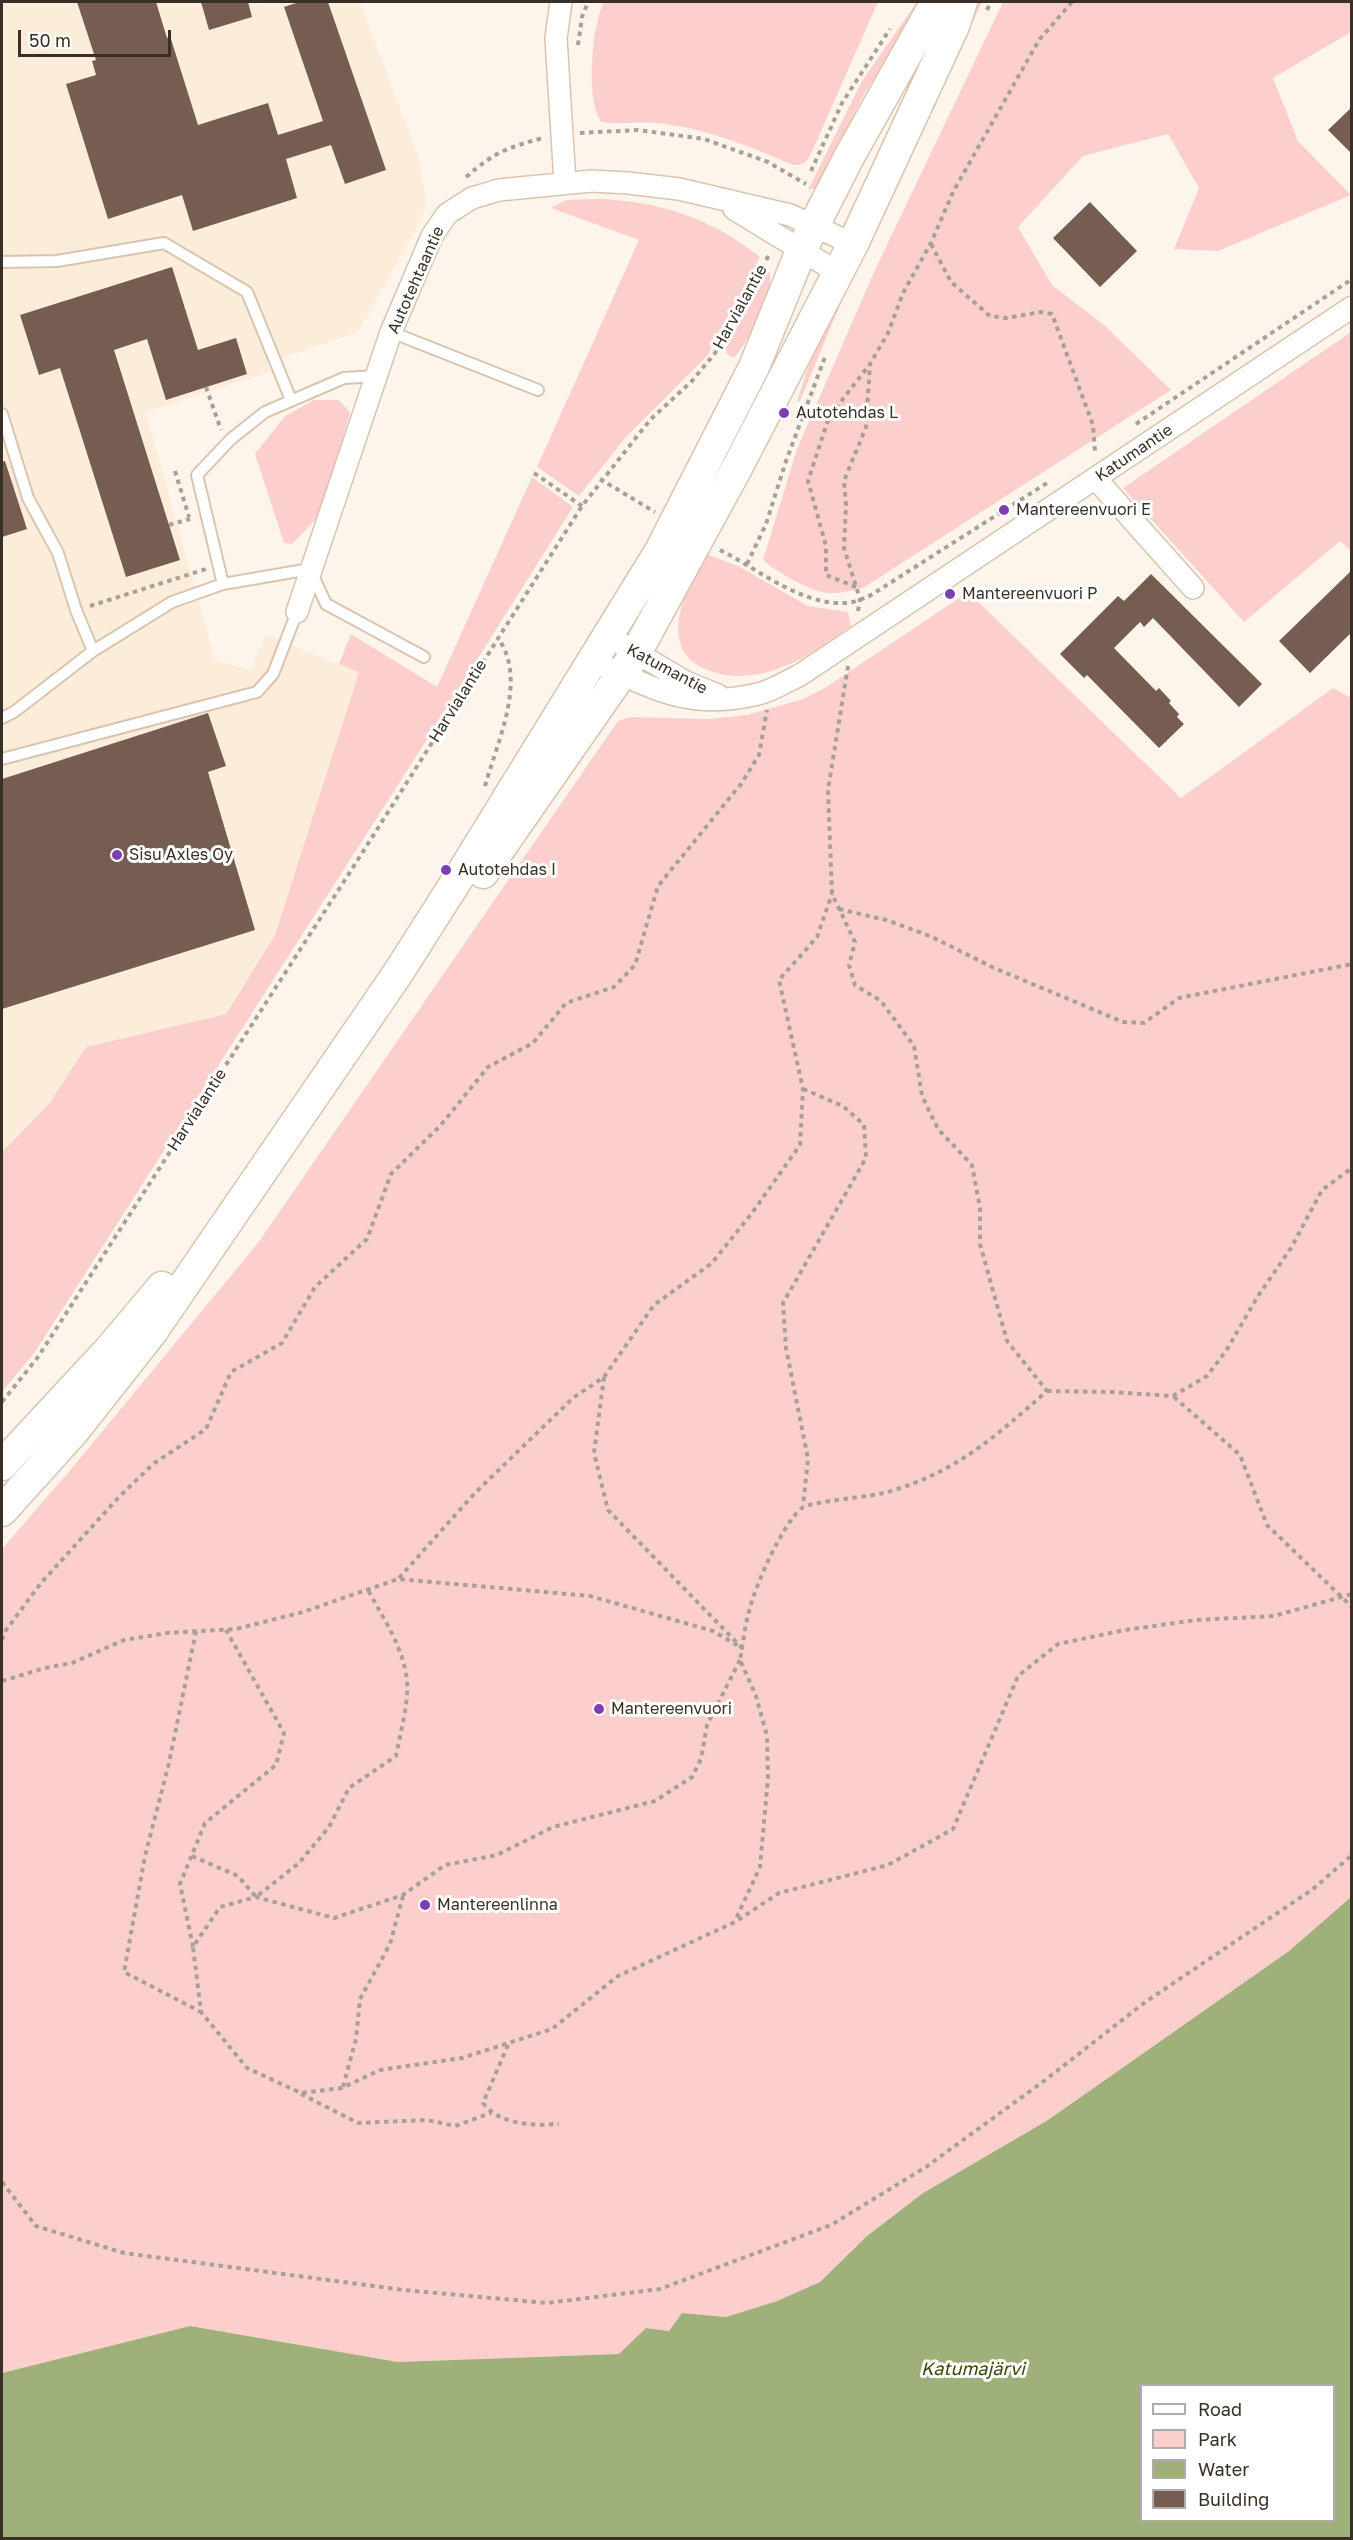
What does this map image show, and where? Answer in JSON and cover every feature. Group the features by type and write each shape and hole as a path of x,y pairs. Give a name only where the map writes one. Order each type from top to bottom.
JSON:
{"main road":[{"name":"Harvialantie","path":"2,1511 75,1431 152,1332 398,974 660,551 754,367 796,232 849,157 936,2"},
{"name":"Harvialantie","path":"398,974 480,878 628,663 738,466 853,244 963,2"},
{"name":"Harvialantie","path":"2,1465 109,1350 252,1186"}],"street":[{"path":"561,2 556,38 565,183"},
{"name":"Autotehtaantie","path":"297,612 392,332 432,236 447,214 472,198 500,190 591,181 628,183 679,189 720,201 796,232 853,244"},
{"name":"Autotehtaantie","path":"796,232 837,272"},
{"name":"Katumantie","path":"599,648 628,663 666,694 698,701 760,694 800,675 1352,307"},
{"path":"1096,479 1194,588"},
{"name":"Katumantie","path":"599,648 628,663"}],"lane":[{"path":"2,262 57,261 164,243 247,292 291,400"},
{"path":"392,332 538,390"},
{"path":"223,584 197,475 226,445 265,412 344,378 377,376"},
{"path":"2,414 28,498 58,553 76,610 93,651"},
{"path":"2,718 14,712 93,651 172,602 241,579 310,569 326,604 424,657"},
{"path":"2,759 257,692 273,674 297,612"}],"path":[{"path":"578,47 582,17 588,2"},
{"path":"856,587 826,575 826,546 808,481 829,417 870,364 888,333 903,293 931,243 953,192 1023,67 1039,40 1072,2"},
{"name":"Harvialantie","path":"2,1402 38,1357 600,479 650,420 692,381 715,353 796,232 806,184 842,103 897,20"},
{"path":"583,122 584,133"},
{"path":"464,179 489,157 512,146 562,134 638,130 704,139 768,162 806,184"},
{"path":"931,243 951,282 990,316 1006,318 1041,312 1052,314 1093,425 1095,452"},
{"path":"1135,424 1352,279"},
{"path":"860,600 844,548 844,481 866,427 870,364"},
{"path":"206,387 226,445"},
{"path":"1090,456 1105,445"},
{"path":"175,471 193,529"},
{"path":"534,473 582,506"},
{"path":"600,479 663,518"},
{"path":"718,549 778,583 815,600 846,603 868,597 1054,479"},
{"path":"169,525 190,519"},
{"path":"76,610 206,569 203,559"},
{"path":"484,788 507,707 511,681 504,645 498,638"},
{"path":"398,1579 474,1494 573,1398 604,1377 654,1305 712,1263 752,1213 800,1145 803,1089 779,980 817,937 832,894 828,790 837,746 848,667"},
{"path":"2,1640 6,1630 41,1583 118,1498 153,1464 206,1430 231,1372 282,1343 315,1287 367,1239 391,1174 440,1126 488,1067 533,1043 566,1003 614,987 635,965 658,886 741,784 759,755 766,711 773,688"},
{"path":"832,894 855,942 849,965 855,985 881,1001 914,1046 922,1096 938,1129 972,1165 981,1208 980,1244 1007,1341 1047,1391"},
{"path":"839,909 886,920 930,936 992,967 1124,1022 1144,1023 1179,998 1352,964"},
{"path":"192,1856 238,1876 256,1897 334,1918 403,1895 445,1865 497,1854 553,1827 656,1801 692,1777 701,1759 707,1725 740,1660 750,1606 784,1528 803,1506 808,1460 786,1348 783,1303 866,1158 864,1125 843,1106 803,1089"},
{"path":"803,1506 890,1492 943,1472 984,1446 1047,1391 1173,1396 1207,1376 1226,1351 1258,1296 1291,1248 1322,1191 1352,1168"},
{"path":"604,1377 594,1453 608,1510 742,1648"},
{"path":"1173,1396 1240,1455 1267,1525 1352,1607"},
{"path":"2,1681 45,1668 72,1663 124,1640 196,1631 226,1630 303,1612 398,1579 590,1596 713,1631 742,1648"},
{"path":"193,1947 220,1906 256,1897 299,1863 329,1827 349,1788 396,1756 407,1676 398,1648 368,1590"},
{"path":"301,2093 342,2088 380,2070 462,2058 552,2029 618,1976 735,1922 779,1893 888,1865 953,1829 1018,1676 1058,1644 1125,1630 1197,1620 1274,1616 1352,1594"},
{"path":"201,2012 193,1947 180,1884 205,1823 276,1765 284,1734 226,1630"},
{"path":"196,1631 169,1763 145,1856 124,1972 201,2012 247,2068 358,2123 427,2120 455,2126 490,2113"},
{"path":"735,1922 760,1867 768,1778 767,1736 756,1696 740,1660"},
{"path":"2,2182 36,2226 124,2253 404,2290 547,2303 660,2289 831,2225 926,2167 1044,2081 1144,2003 1312,1889 1352,1855"},
{"path":"342,2088 356,2039 360,1999 390,1944 403,1895"},
{"path":"508,2045 483,2103 490,2113 530,2126 559,2124"}],"shaded area":[{"path":"2,2 257,2 259,5 270,2 360,2 418,156 426,198 422,219 358,332 268,363 270,372 146,412 215,660 251,670 265,635 359,672 275,935 225,1014 86,1047 49,1104 2,1152"}],"green space":[{"path":"604,2 878,2 810,156 803,164 793,165 710,133 675,125 602,122 593,98 592,63 596,27"},
{"path":"917,2 924,2 864,94 822,178 815,188 808,190 862,81"},
{"path":"971,2 982,2 843,298 800,401 797,401 818,337"},
{"path":"1003,2 1351,2 1351,32 1273,78 1298,141 1351,195 1218,251 1174,249 1199,188 1168,134 1083,156 1018,227 1052,285 1104,325 1171,390 863,588 835,593 819,591 793,580 763,560 797,449 874,272"},
{"path":"598,199 642,203 684,214 723,232 760,257 707,356 626,437 579,496 537,467 639,240 551,208 566,200"},
{"path":"766,271 770,273 770,285 760,318 734,358 727,354 726,348"},
{"path":"1351,332 1351,551 1340,541 1244,622 1123,488"},
{"path":"314,400 339,400 350,413 320,515 292,544 284,543 255,454 285,416"},
{"path":"532,477 573,507 35,1352 2,1392 2,1152 49,1104 86,1047 226,1014 275,935 359,672 339,664 351,634 437,687"},
{"path":"704,553 738,566 808,606 848,612 851,626 817,650 780,668 746,676 713,672 695,663 684,651 679,636 679,620 683,603"},
{"path":"968,592 1181,798 1333,688 1351,698 1351,1897 1289,1951 1048,2120 923,2193 867,2236 820,2282 777,2301 726,2317 682,2313 669,2331 646,2328 620,2354 398,2362 190,2326 2,2373 2,1549 258,1243 618,721 631,717 708,719 747,715 803,699 828,686"}],"water":[{"name":"Katumajärvi","path":"1351,1897 1351,2538 2,2538 2,2373 190,2326 398,2362 619,2354 646,2328 669,2331 682,2313 726,2317 777,2301 820,2282 867,2236 923,2193 1048,2120 1289,1951"}],"building":[{"path":"77,2 156,2 167,38 170,36 198,125 268,103 278,135 323,121 284,7 299,2 328,2 386,170 345,184 331,145 286,159 297,198 193,231 182,195 108,219 66,84 96,75 92,61 96,60"},
{"path":"201,2 248,2 252,17 209,30"},
{"path":"1352,107 1352,154 1328,130"},
{"path":"1090,202 1137,251 1100,287 1053,238"},
{"path":"172,267 198,350 236,338 247,374 166,400 147,339 114,350 180,560 126,577 60,368 39,375 20,315"},
{"path":"5,461 27,529 2,537 2,462"},
{"path":"1352,570 1352,632 1310,673 1279,641"},
{"path":"1151,574 1262,684 1239,707 1153,618 1144,627 1140,622 1114,648 1156,691 1159,688 1171,701 1169,703 1184,724 1159,748 1087,675 1084,678 1060,654 1118,596 1124,601"},
{"name":"Sisu Axles Oy","path":"208,713 226,766 208,772 255,930 2,1009 2,779"}],"place":[{"name":"Autotehdas L","path":"784,413"},
{"name":"Mantereenvuori E","path":"1004,510"},
{"name":"Mantereenvuori P","path":"950,594"},
{"name":"Sisu Axles Oy","path":"117,855"},
{"name":"Autotehdas I","path":"446,870"},
{"name":"Mantereenvuori","path":"599,1709"},
{"name":"Mantereenlinna","path":"425,1905"}]}
